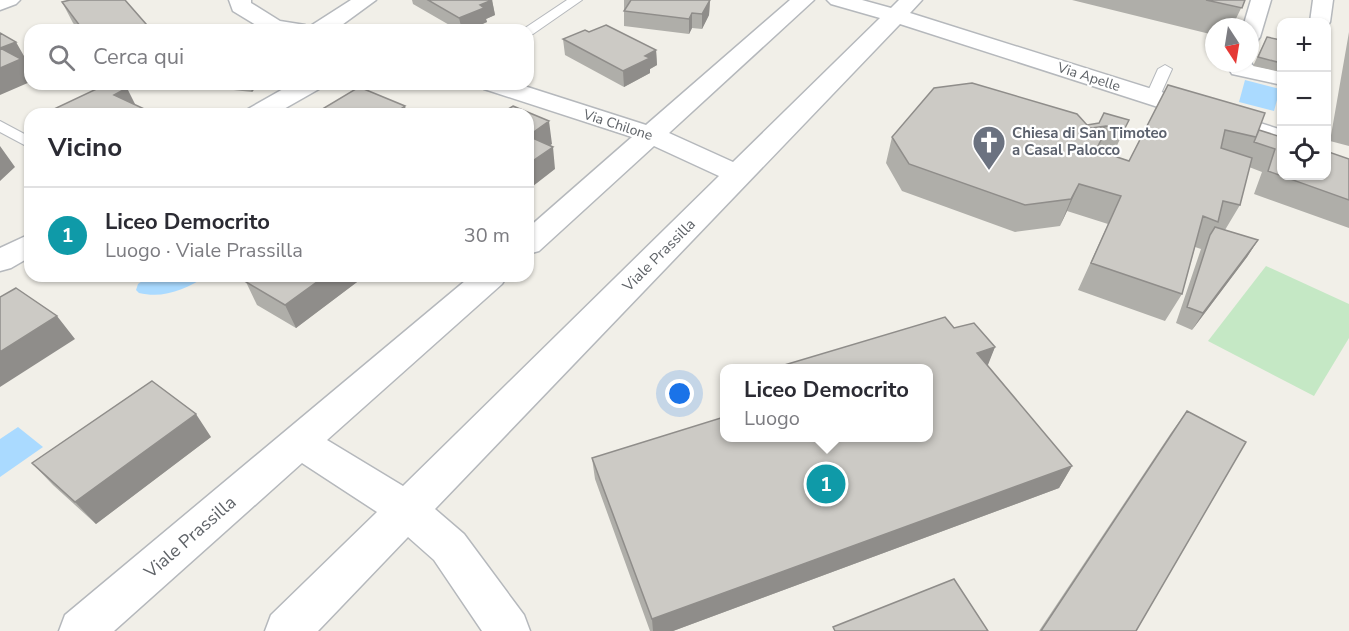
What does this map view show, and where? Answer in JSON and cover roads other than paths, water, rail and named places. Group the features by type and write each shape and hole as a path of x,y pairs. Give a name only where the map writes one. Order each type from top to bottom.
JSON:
{"street":[{"path":"0,4 9,0"},
{"path":"240,0 241,6 269,24"},
{"path":"329,24 365,0"},
{"path":"534,239 803,0"},
{"name":"Via Apelle","path":"838,0 904,8 1152,98 1277,138"},
{"path":"1256,18 1262,0"},
{"path":"1321,18 1323,0"},
{"name":"Viale Prassilla","path":"288,631 904,8"},
{"path":"1252,72 1277,78"},
{"path":"268,108 299,90"},
{"name":"Via Chilone","path":"512,90 651,135 739,175"},
{"path":"0,261 24,247"},
{"name":"Viale Prassilla","path":"81,631 484,282"},
{"path":"299,442 407,510 449,547 508,631"}],"lane":[{"path":"534,27 576,0"},
{"path":"1152,98 1165,69"},
{"path":"0,126 24,140"}],"water":[{"path":"1245,80 1277,88 1274,111 1239,102"},
{"path":"141,282 196,282 174,292 157,295 139,293 136,290"},
{"path":"18,427 43,447 0,477 0,439"}],"place":[{"name":"Chiesa di San Timoteo a Casal Palocco","path":"989,171"},
{"name":"Liceo Democrito","path":"826,484"}]}
